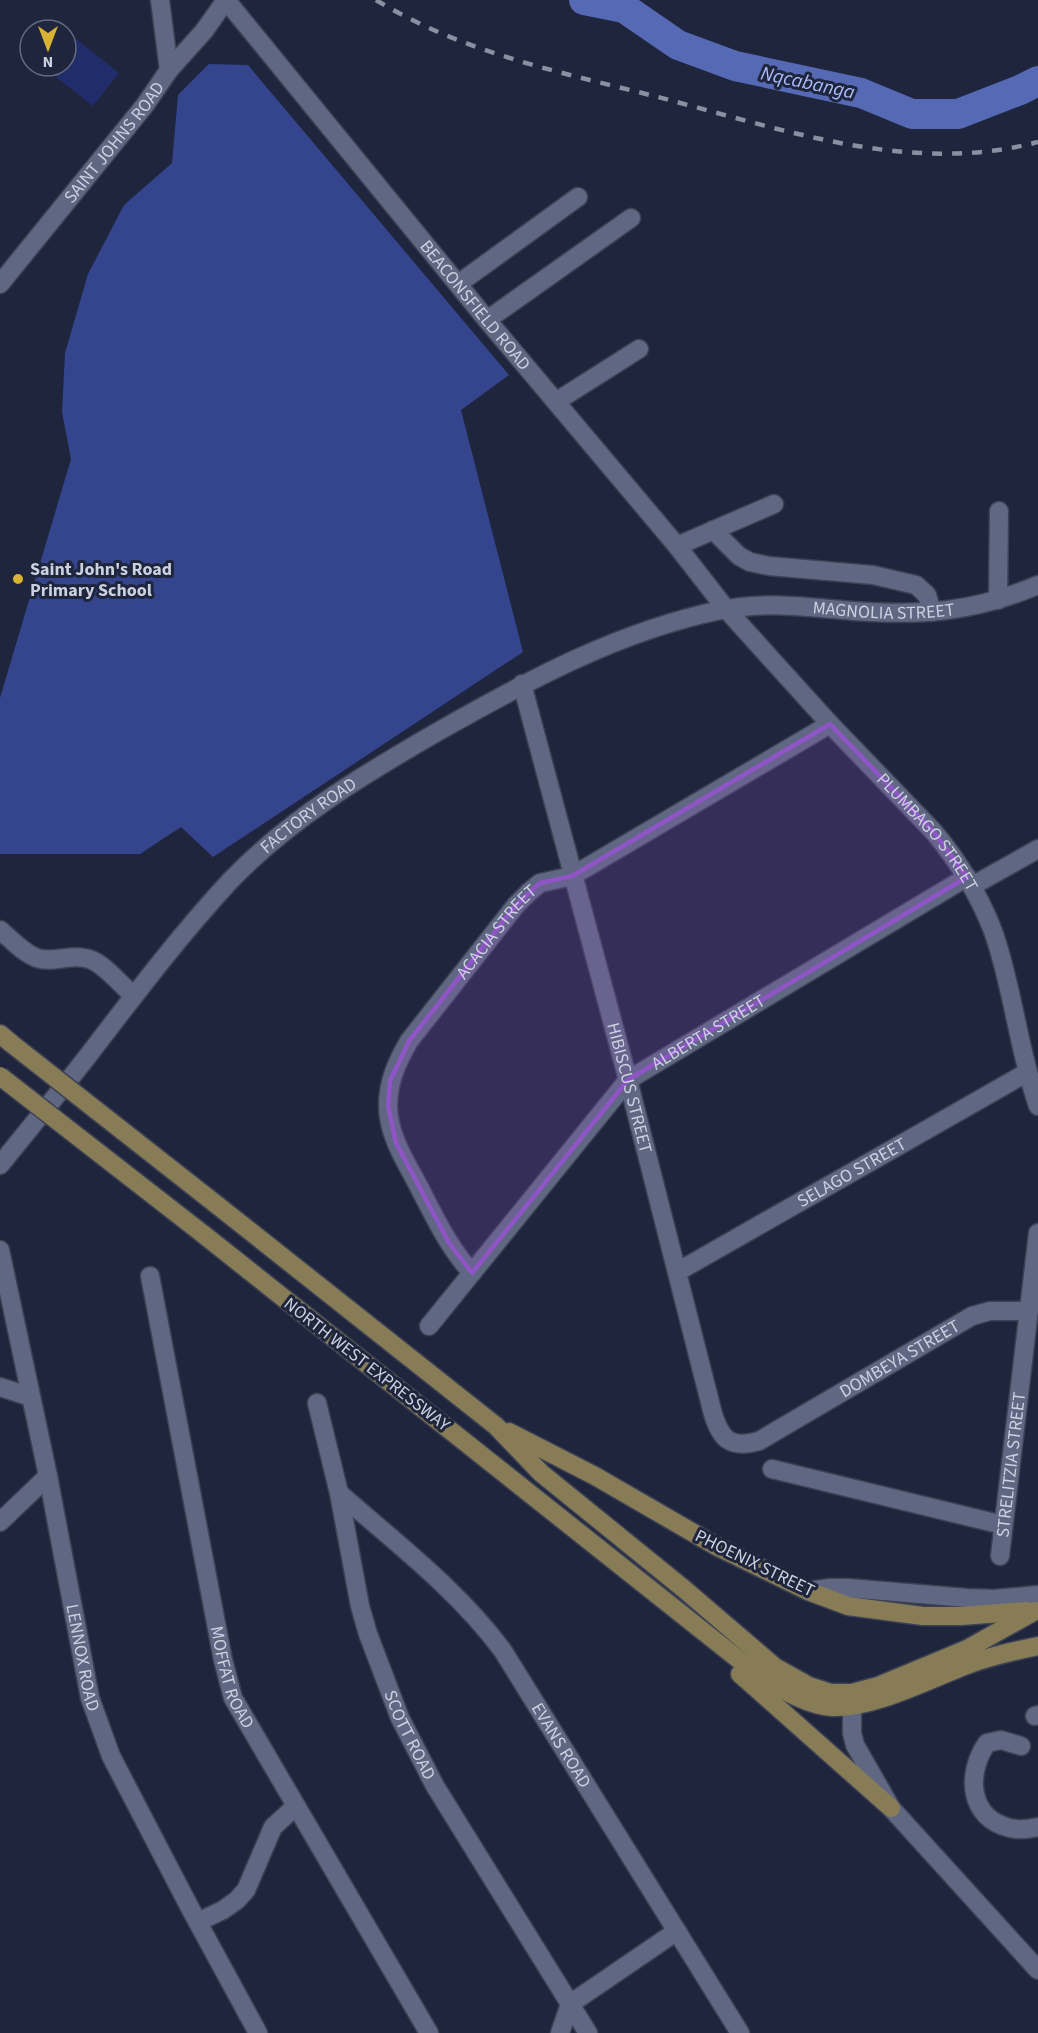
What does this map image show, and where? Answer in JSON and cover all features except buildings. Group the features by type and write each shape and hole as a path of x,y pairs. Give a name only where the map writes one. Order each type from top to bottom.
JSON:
{"main road":[{"name":"NORTH WEST EXPRESSWAY","path":"6,1039 496,1426"},
{"name":"NORTH WEST EXPRESSWAY","path":"0,1076 203,1234 757,1674 792,1695 813,1703 832,1707 852,1699"},
{"name":"PHOENIX STREET","path":"496,1426 595,1476 716,1546 808,1591 848,1606 922,1616 961,1616 1037,1605"},
{"path":"496,1426 541,1473 775,1666 808,1686 852,1699 881,1698 970,1664 1038,1646"},
{"path":"632,1574 712,1650 891,1808"},
{"path":"852,1699 967,1649 1037,1605"}],"street":[{"path":"160,0 170,70"},
{"name":"SAINT JOHNS ROAD","path":"0,284 138,114 226,0"},
{"name":"BEACONSFIELD ROAD","path":"226,0 487,320 677,546 726,609"},
{"path":"458,284 578,197"},
{"path":"487,320 631,218"},
{"path":"557,401 639,349"},
{"path":"677,546 774,504"},
{"path":"998,600 999,511"},
{"path":"713,530 739,556 750,562 769,566 873,574 916,585 927,595 932,612"},
{"name":"MAGNOLIA STREET","path":"726,609 774,605 890,613 932,612 968,608 1038,585"},
{"name":"FACTORY ROAD","path":"0,1165 134,996 231,880 292,827 346,788 410,747 522,684 578,658 664,625 726,609"},
{"name":"PLUMBAGO STREET","path":"726,609 830,724 934,832 970,882 985,911 996,942 1026,1073 1038,1106"},
{"name":"HIBISCUS STREET","path":"522,684 628,1080 718,1430 724,1438 747,1445 776,1433"},
{"name":"ACACIA STREET","path":"472,1273 458,1258 443,1234 396,1143 390,1125 388,1106 390,1081 396,1063 409,1041 516,905 540,883 572,876 830,724"},
{"name":"ALBERTA STREET","path":"429,1326 628,1080 970,882 1038,849"},
{"path":"0,930 26,952 37,958 78,956 92,960 134,996"},
{"name":"SELAGO STREET","path":"677,1272 1026,1073"},
{"name":"STRELITZIA STREET","path":"1000,1556 1031,1350 1029,1311 1038,1233"},
{"name":"LENNOX ROAD","path":"1,1259 48,1476 90,1698 99,1726 115,1764 258,2033"},
{"name":"MOFFAT ROAD","path":"150,1276 228,1684 240,1711 429,2033"},
{"name":"DOMBEYA STREET","path":"776,1433 941,1332 972,1316 990,1311 1029,1311"},
{"path":"0,1387 31,1396"},
{"name":"SCOTT ROAD","path":"317,1403 339,1493 360,1606 368,1634 400,1718 435,1786 588,2033"},
{"path":"772,1469 1003,1525"},
{"path":"0,1522 48,1476"},
{"name":"EVANS ROAD","path":"339,1493 429,1570 486,1628 504,1651 740,2033"},
{"path":"852,1699 855,1745 891,1808 1038,1970"},
{"path":"1021,1746 1001,1740 987,1743 975,1768 972,1781 974,1791 977,1801 986,1814 997,1823 1010,1828 1038,1827"},
{"path":"198,1922 223,1910 246,1890 273,1827 296,1806"},
{"path":"560,2033 570,2004 677,1931"}],"highlighted area":[{"path":"830,724 934,832 967,877 628,1080 472,1273 449,1243 396,1143 388,1106 390,1081 409,1041 516,905 540,883 572,876"}],"shaded area":[{"path":"78,41 119,73 93,106 57,78 78,78"},
{"path":"209,64 248,65 509,375 461,410 523,652 213,857 181,827 140,854 0,854 0,698 71,459 62,412 65,353 88,274 124,205 172,163 178,95"}],"waterway":[{"name":"Nqcabanga","path":"584,0 624,8 678,45 735,66 861,93 912,114 958,114 1038,81"}],"railway":[{"path":"376,0 442,34 476,47 547,69 796,134 893,151 941,154 990,151 1038,142"}],"place":[{"name":"Saint John's Road Primary School","path":"18,579"}]}
